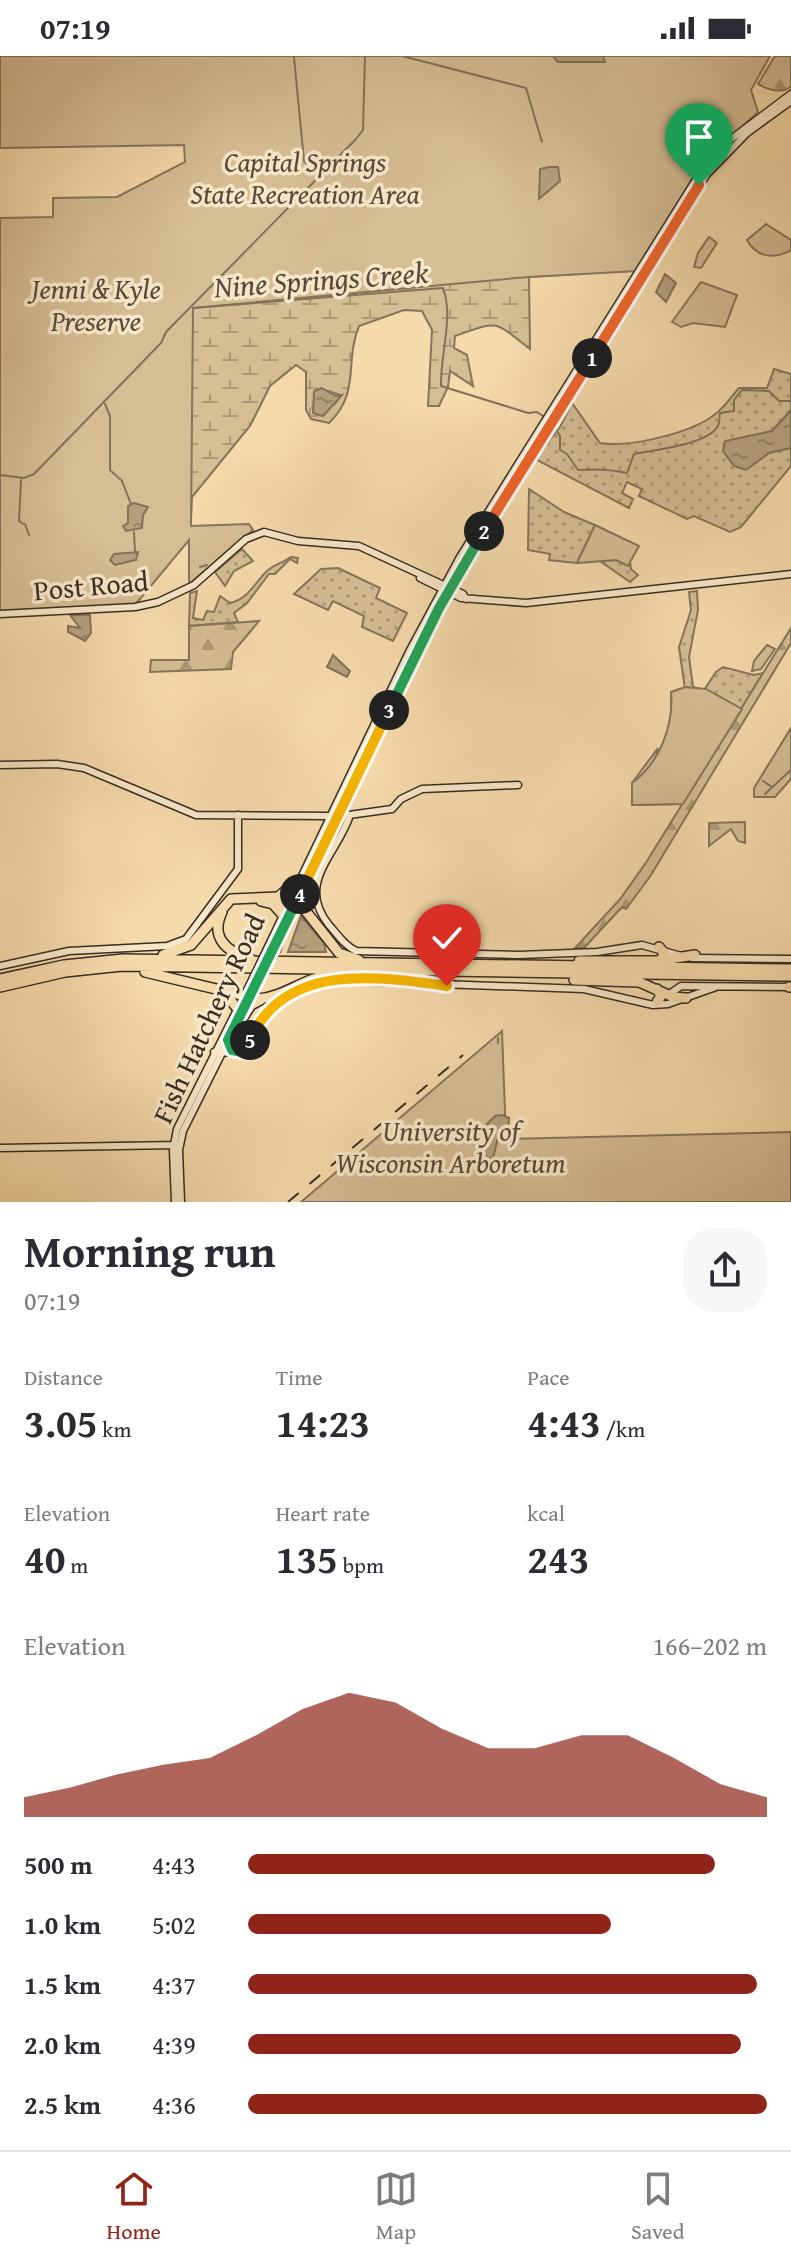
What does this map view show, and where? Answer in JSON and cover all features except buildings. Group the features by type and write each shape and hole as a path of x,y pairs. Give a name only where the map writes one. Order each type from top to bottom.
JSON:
{"highway":[{"path":"0,979 64,965 181,951 196,941 227,901 241,896 282,896 297,881"},
{"path":"274,897 292,902 339,953 374,968"},
{"path":"261,961 236,954 224,945 217,930 220,916 229,905 245,901 269,903 282,914"},
{"path":"273,950 292,902"},
{"path":"661,961 664,954 662,948"},
{"path":"0,987 82,970 138,966 502,966 661,961 695,955"},
{"path":"64,965 123,959 261,961 631,981 686,998"},
{"path":"502,966 786,970"},
{"path":"228,1039 251,1005 270,1000 316,977 374,968"},
{"path":"82,970 146,972 270,1000"},
{"path":"467,973 786,970"},
{"path":"786,970 790,984"},
{"path":"200,984 228,995 236,1007"},
{"path":"654,987 661,994 657,1002"}],"street":[{"name":"Fish Hatchery Road","path":"218,1052 228,1039 247,996 273,950 282,914 292,902 480,522 702,170 730,140 791,94"},
{"name":"Fish Hatchery Road","path":"292,902 297,881 363,762 367,740 415,641 446,588 707,174 747,133 791,101"},
{"path":"479,539 480,522"},
{"name":"Post Road","path":"0,614 135,607 158,602 194,585 246,539 260,532 298,541 352,545 466,599 527,603 791,574"},
{"path":"415,641 417,651"},
{"path":"0,765 71,765 196,815 350,815 390,805"},
{"path":"335,814 371,811 431,787 518,785"},
{"path":"308,814 319,823 319,837"},
{"path":"0,966 69,951 167,946 186,939 238,869 238,815"},
{"path":"350,815 318,879 315,897 324,919 343,942 356,951 519,955 597,952 637,945 712,958"},
{"path":"662,948 683,956 791,959"},
{"path":"243,1053 270,1000 311,983 340,979 409,981 465,988 584,989 661,1005 716,987"},
{"path":"635,1001 657,1002 681,986 790,984"},
{"name":"Fish Hatchery Road","path":"178,1202 177,1145 236,1007 247,996"},
{"path":"228,1039 230,1048 243,1053"},
{"path":"218,1052 243,1053"},
{"path":"0,1148 177,1145"}],"green space":[{"name":"Capital Springs State Recreation Area","path":"0,56 770,56 751,90 758,112 720,147 637,271 528,277 193,308 191,526 249,524 253,530 189,584 189,540 135,605 0,612 0,218 53,217 53,198 117,197 185,162 184,145 0,148"},
{"path":"775,56 791,56 791,87 778,91 758,84"},
{"path":"766,224 791,240 791,250 772,256 760,253 751,246 747,240"},
{"name":"Jenni & Kyle Preserve","path":"0,226 627,271 529,277 530,349 495,326 480,327 455,336 454,348 467,355 473,386 450,371 448,387 439,406 428,406 432,330 422,311 404,310 359,326 352,352 349,388 339,411 329,423 311,419 306,410 306,372 296,365 270,386 250,426 192,497 190,539","holes":["328,391 341,395 334,405 313,407"]},
{"path":"709,237 717,243 701,268 694,267 698,253"},
{"path":"701,282 737,295 725,327 693,323 681,327 672,322"},
{"path":"774,369 791,374 791,466 741,527 730,532 694,516 687,519 639,496 642,489 627,482 622,493 633,499 629,508 535,459 560,427 572,403 600,443 643,441 704,422 721,409 739,388 767,388"},
{"path":"529,489 564,512 595,525 577,563 549,560 550,554 528,550"},
{"path":"595,525 639,546 628,566 616,560 577,563"},
{"path":"242,549 253,561 234,571 225,586 215,572"},
{"path":"291,557 298,558 297,563 290,559 275,574 269,574 247,603 234,613 238,622 189,626 190,593 197,591 193,618 203,620 207,611 214,612 220,596 230,603 237,601 269,569"},
{"path":"616,560 628,565 630,562 631,569 638,575 630,582 600,561"},
{"path":"338,568 380,588 376,598 407,613 393,641 362,627 364,616 333,601 328,610 294,594 321,569"},
{"path":"697,591 698,610 689,657 693,687 704,690 723,667 754,675 763,673 683,804 632,805 632,783 658,748 647,791 671,726 671,692 685,689 679,647 691,610 689,592"},
{"path":"259,621 233,652 231,669 150,672 151,660 189,660 189,626"},
{"path":"791,628 791,643 651,875 626,909 622,907 584,948 575,948 621,898 647,861"},
{"path":"767,645 775,649 761,669 752,671 754,661"},
{"path":"685,687 706,689 742,709 683,804 632,805 632,783 650,765 663,742 670,717 671,692"},
{"path":"791,728 791,779 775,797 754,797 754,788"},
{"path":"745,822 745,843 738,841 731,829 709,846 709,823"},
{"name":"University of Wisconsin Arboretum","path":"502,1031 506,1139 791,1132 791,1202 301,1202"}],"water":[{"path":"553,56 603,56 605,62 558,62"},
{"path":"558,167 560,181 539,199 540,169"},
{"path":"665,274 676,283 666,302 656,292"},
{"path":"322,388 336,396 342,395 323,416 313,413 314,391"},
{"path":"791,410 791,448 769,453 746,470 734,466 723,451 725,441 772,431"},
{"path":"134,503 148,507 143,515 142,528 126,531 123,526 128,523 128,506"},
{"path":"138,552 136,560 115,565 110,560 114,554"},
{"path":"70,615 90,615 91,633 85,641 68,632 68,626 80,628"},
{"path":"333,655 350,671 347,677 327,667"},
{"path":"301,916 324,943 326,952 288,952"},
{"path":"495,1116 509,1118 508,1133 498,1138 493,1158 485,1159 479,1132"}],"waterway":[{"path":"0,475 24,478 34,474 161,343 166,332 356,139 363,130 365,56"},
{"path":"402,56 526,88 542,142"},
{"path":"294,57 304,161 318,177"},
{"name":"Nine Springs Creek","path":"193,308 443,288 447,324 441,386 543,416"},
{"name":"Nine Springs Creek","path":"556,430 560,436 560,450 567,454 578,470 627,473 634,454 679,446 712,432 718,426 720,413 734,411 734,400 742,390 769,391 779,401 791,401"},
{"path":"105,404 110,416 110,470 122,481 131,504"},
{"path":"21,480 19,521 23,524"},
{"path":"25,524 29,535"},
{"path":"134,532 135,551"},
{"path":"200,567 207,565"},
{"path":"765,794 791,770"},
{"path":"763,781 772,787"},
{"path":"245,1036 259,1012"},
{"path":"498,1038 498,1043"}],"railway":[{"path":"288,1202 463,1055"}],"route":[{"path":"447,986 409,981 318,981 279,999 266,1011 252,1035 247,1053 232,1050 229,1045 228,1040 276,949 439,608 699,185"}]}
